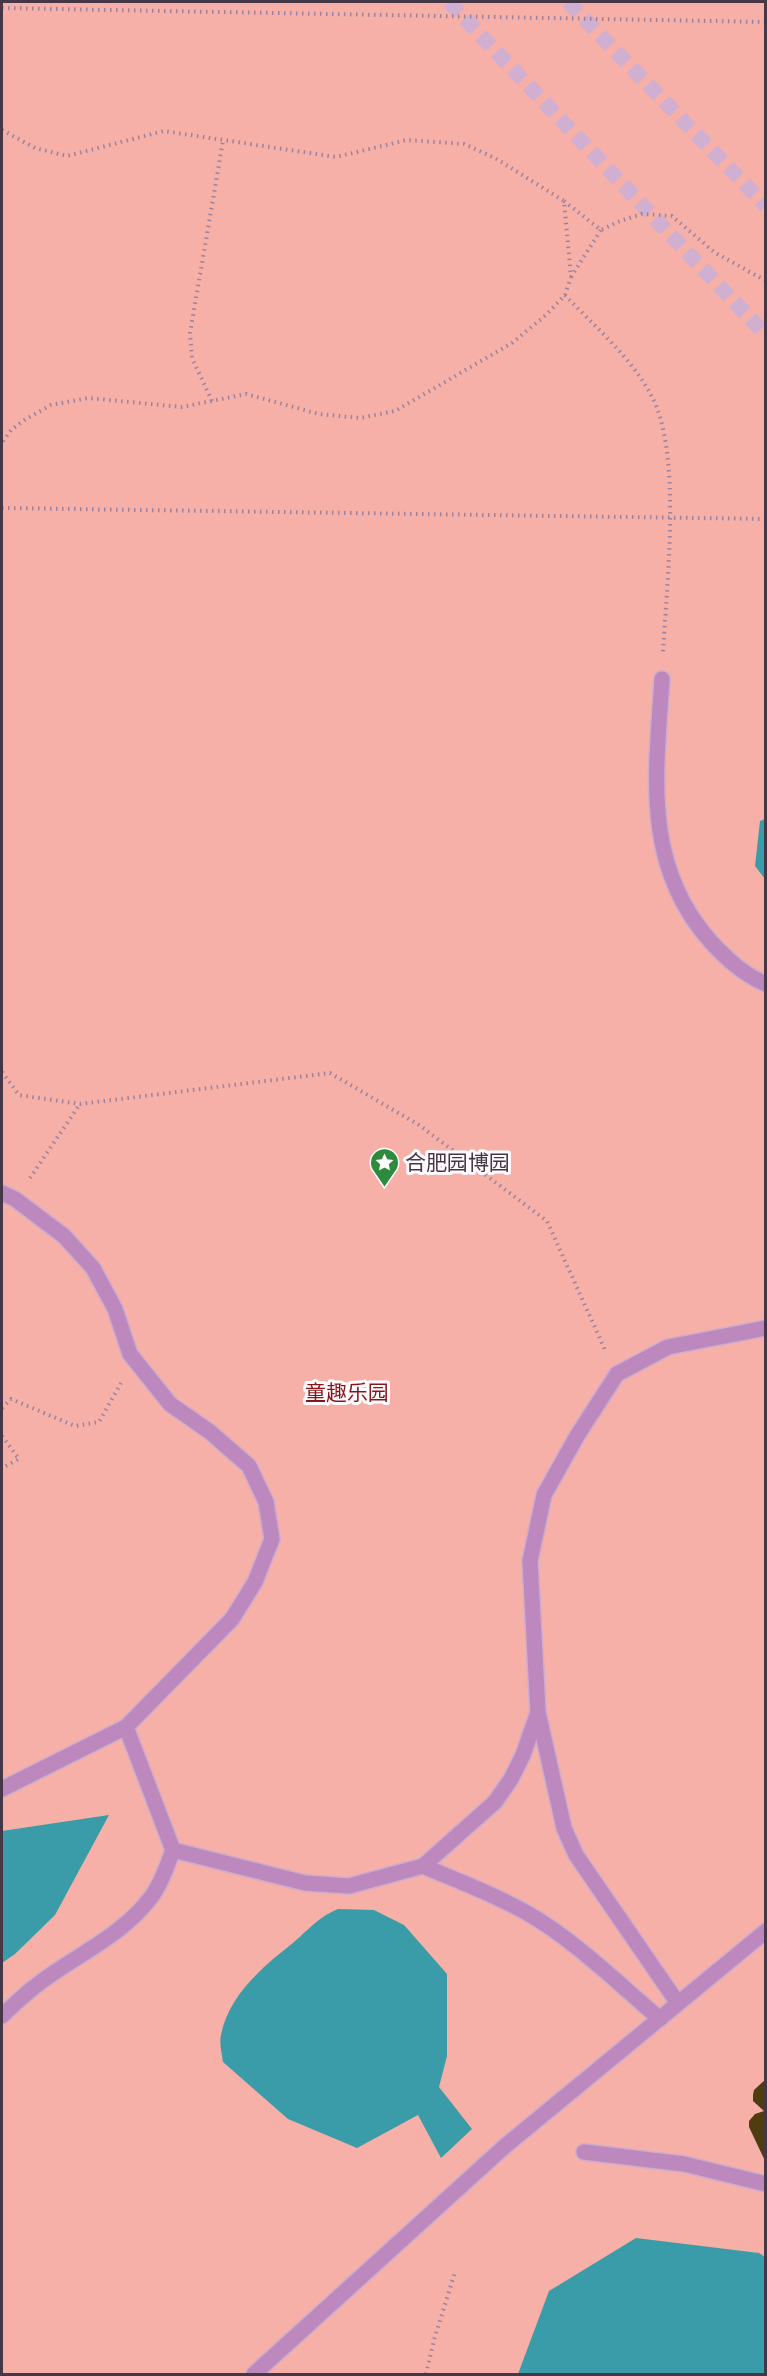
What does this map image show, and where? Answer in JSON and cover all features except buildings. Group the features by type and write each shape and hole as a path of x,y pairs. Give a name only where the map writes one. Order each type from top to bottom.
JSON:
{"lane":[{"path":"662,679 657,761 659,827 664,855 676,889 693,920 728,960 765,984"},
{"path":"2,1789 126,1727 232,1619 255,1582 272,1539 266,1502 249,1466 210,1432 170,1404 130,1353 115,1309 93,1268 64,1236 8,1196"},
{"path":"677,2002 576,1855 564,1828 538,1712 530,1561 544,1495 577,1436 617,1374 668,1347 765,1328"},
{"path":"173,1850 305,1883 349,1886 423,1866 495,1802 511,1779 523,1755 538,1712"},
{"path":"2,2016 22,1996 131,1919 152,1896 164,1876 173,1850 126,1727"},
{"path":"423,1866 502,1899 529,1914 560,1935 660,2019"},
{"path":"254,2374 504,2147 765,1930"},
{"path":"584,2152 684,2164 765,2184"}],"path":[{"path":"2,8 765,22"},
{"path":"2,129 35,148 67,156 164,130 336,158 407,140 464,144 495,158 564,201 601,230"},
{"path":"212,401 192,358 190,333 223,141"},
{"path":"564,201 571,277"},
{"path":"2,443 11,430 51,405 67,400 88,398 182,407 246,394 319,414 360,418 395,411 512,343 546,315 565,294 571,277 601,230 620,220 642,214 672,216 714,252 765,281"},
{"path":"565,294 632,366 651,395 663,423 669,518 662,679"},
{"path":"2,508 765,519"},
{"path":"2,1072 20,1095 80,1104 330,1073 419,1125 547,1221 617,1374"},
{"path":"8,1196 80,1104"},
{"path":"2,1408 11,1399 75,1426 99,1422 134,1358"},
{"path":"2,1436 19,1459 2,1468"},
{"path":"426,2374 455,2272"}],"green space":[{"name":"合肥园博园","path":"2,2 765,2 765,2374 2,2374"}],"shaded area":[{"path":"766,819 765,879 755,866 760,821"},
{"path":"109,1815 55,1915 15,1954 2,1963 2,1831"},
{"path":"338,1909 374,1910 404,1925 447,1974 447,2056 439,2087 472,2129 441,2158 418,2115 357,2148 288,2119 223,2062 220,2045 225,2020 249,1982 320,1919"},
{"path":"636,2238 759,2253 765,2257 765,2374 518,2374 549,2291"}],"tunnel":[{"path":"449,2 766,335"},
{"path":"568,2 766,206"}],"place":[{"name":"合肥园博园","path":"384,1188"}],"park label":[{"name":"童趣乐园","path":"347,1392"}]}
